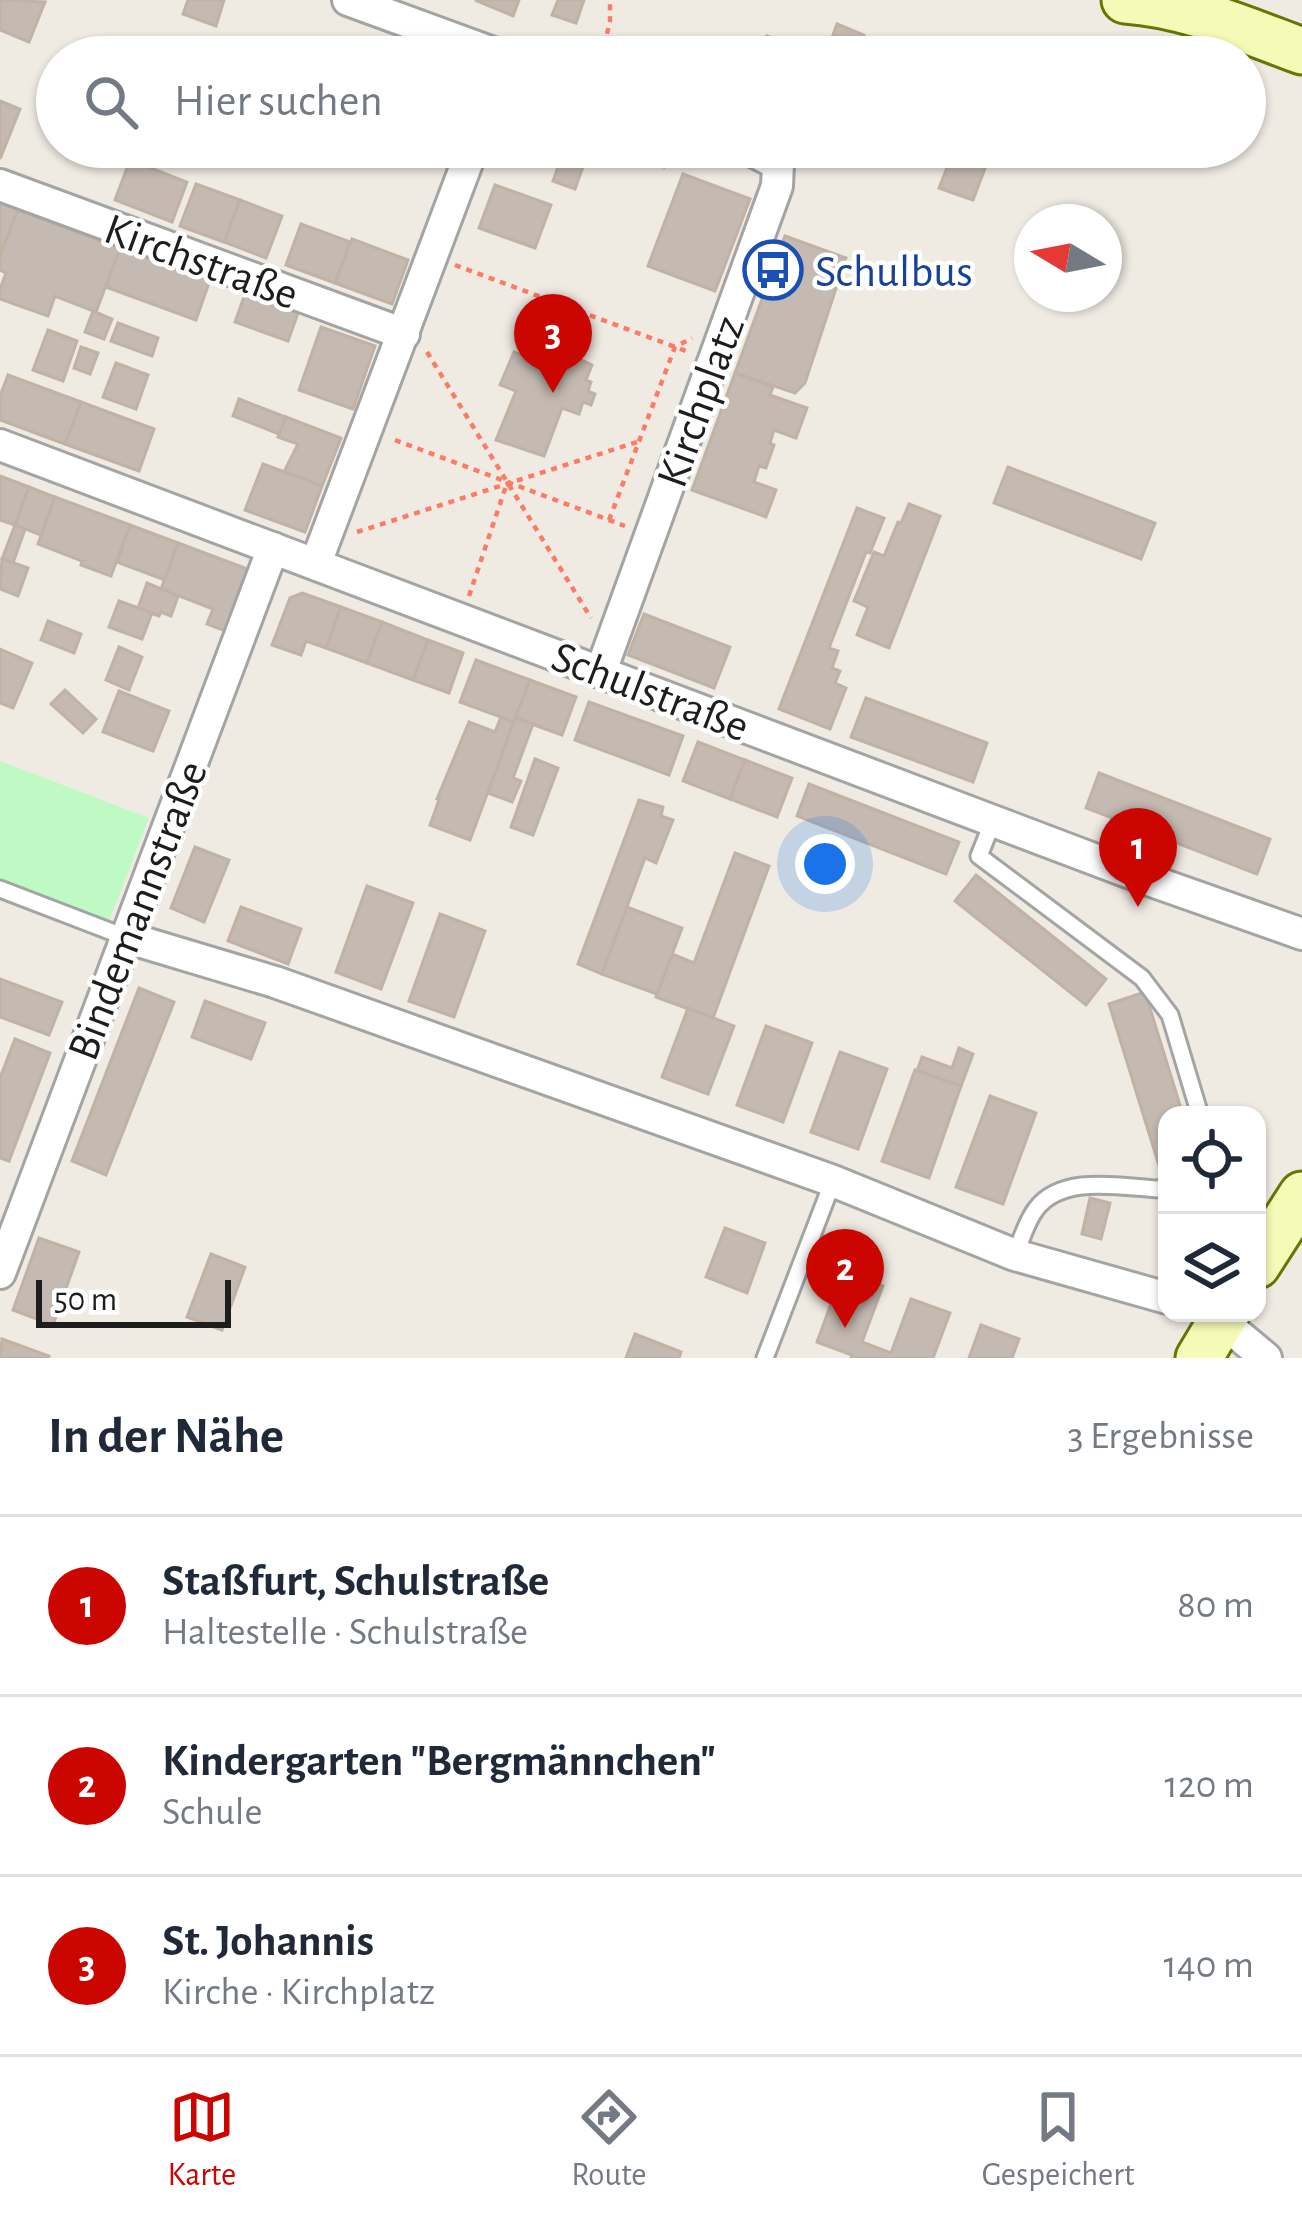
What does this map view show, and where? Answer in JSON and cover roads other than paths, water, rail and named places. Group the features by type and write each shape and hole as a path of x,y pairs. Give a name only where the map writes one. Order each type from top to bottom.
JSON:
{"main road":[{"path":"1125,0 1150,2 1260,36"},
{"path":"1266,38 1302,51"},
{"path":"1266,1251 1302,1195"}],"street":[{"path":"348,0 447,36"},
{"path":"316,563 465,168"},
{"name":"Kirchplatz","path":"601,671 777,186 778,168"},
{"name":"Kirchstraße","path":"0,185 404,334"},
{"name":"Schulstraße","path":"0,445 1302,934"},
{"name":"Bindemannstraße","path":"0,1273 273,548"},
{"path":"125,937 275,982 832,1181 1015,1255 1158,1295"},
{"path":"1215,1326 1266,1358"}],"lane":[{"path":"993,821 980,856 1142,978 1170,1015 1197,1106"},
{"path":"0,889 125,937"},
{"path":"765,1358 832,1181"},
{"path":"1015,1255 1036,1208 1060,1191 1091,1185 1158,1189"}],"place":[{"name":"Schulbus","path":"773,270"},
{"name":"St. Johannis","path":"553,393"},
{"name":"Staßfurt, Schulstraße","path":"1138,907"},
{"name":"Kindergarten \"Bergmännchen\"","path":"845,1328"}]}
